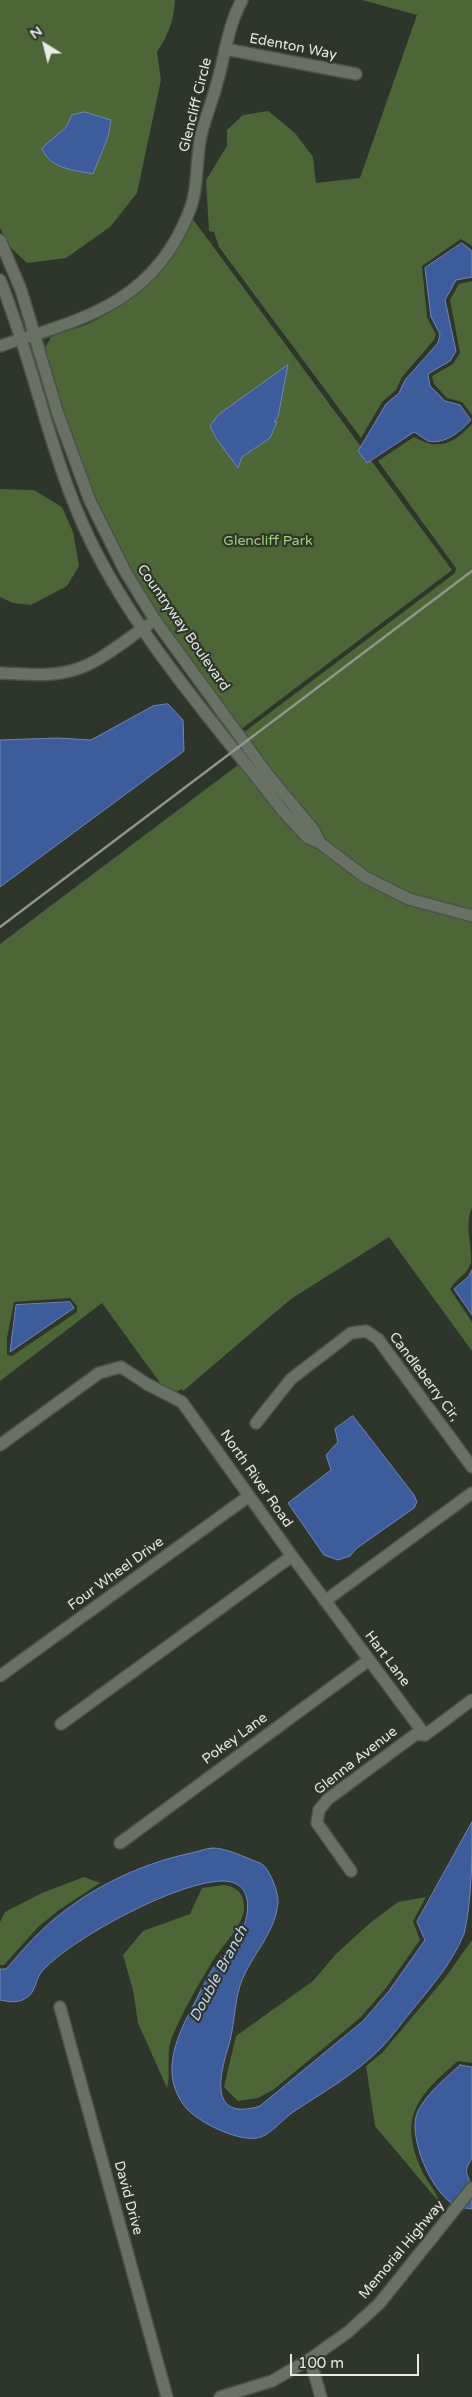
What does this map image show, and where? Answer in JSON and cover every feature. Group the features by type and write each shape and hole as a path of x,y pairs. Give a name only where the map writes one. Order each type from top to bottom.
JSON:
{"street":[{"name":"Glencliff Circle","path":"4,344 98,313 130,293 156,267 172,244 192,204 200,138 225,49 242,0"},
{"name":"Edenton Way","path":"225,49 356,74"},
{"name":"Countryway Boulevard","path":"0,240 30,317 26,356 56,455 77,510 110,578 141,629 282,810 307,837 320,842 365,877 409,899 472,916"},
{"path":"0,270 19,320 36,353 55,416 63,428"},
{"name":"Countryway Boulevard","path":"0,280 16,322 41,353 63,428 90,501 125,571 155,620 268,775 313,829 320,842"},
{"path":"30,317 41,328 52,329"},
{"path":"4,344 14,335 16,322"},
{"path":"41,353 42,340 52,329"},
{"path":"4,344 19,346 26,356"},
{"path":"0,673 43,675 75,670 104,655 155,620"},
{"name":"Candleberry Cir,","path":"256,1423 282,1388 300,1370 351,1332 366,1331 378,1339 472,1467"},
{"name":"North River Road","path":"0,1445 98,1373 121,1367 147,1384 182,1402 325,1600"},
{"path":"325,1600 472,1493"},
{"name":"Four Wheel Drive","path":"0,1676 250,1496"},
{"path":"61,1724 292,1556"},
{"name":"Hart Lane","path":"325,1600 425,1735"},
{"name":"Pokey Lane","path":"120,1843 369,1660"},
{"name":"Glenna Avenue","path":"351,1871 317,1823 319,1810 328,1799 416,1734 425,1735 472,1700"},
{"name":"David Drive","path":"60,2007 167,2397"},
{"name":"Memorial Highway","path":"220,2397 272,2381 310,2359 348,2332 379,2304 472,2188"},
{"path":"310,2359 321,2397"}],"green space":[{"path":"0,0 175,0 170,28 157,52 161,80 137,193 110,227 66,258 27,263 10,247 0,228"},
{"path":"362,0 472,0 472,246 461,239 422,266 427,317 436,335 434,340 402,377 396,390 382,402 361,438 219,247 214,232 209,231 206,180 227,146 227,130 243,115 268,111 295,133 313,157 316,183 360,178 417,15"},
{"name":"Glencliff Park","path":"192,218 452,570 240,730 147,599 122,557 93,497 67,423 45,348 51,337 81,327 107,314 123,304 152,280 174,251"},
{"path":"472,281 472,415 462,402 447,398 434,384 432,376 453,364 460,353 450,300 459,284"},
{"path":"472,424 472,911 410,894 367,872 323,839 243,733 455,573 456,568 378,461 414,437 431,444 445,443 452,441"},
{"path":"0,489 34,490 62,507 73,532 79,566 67,586 31,605 13,603 0,597"},
{"path":"239,762 318,849 341,866 407,903 472,921 472,1208 468,1227 471,1262 467,1270 450,1289 472,1322 472,1351 389,1237 291,1299 183,1391 182,1389 175,1393 163,1387 102,1303 0,1381 0,944 238,765","holes":["70,1298 77,1306 77,1312 12,1356 7,1355 7,1338 14,1302"]},
{"path":"84,1877 100,1883 59,1910 38,1927 4,1965 0,1965 0,1922 5,1912 42,1893"},
{"path":"224,1885 233,1887 241,1894 244,1902 243,1914 236,1929 210,1965 175,2030 170,2046 167,2088 138,2023 133,1990 123,1955 143,1931 190,1914 202,1888"},
{"path":"426,1897 413,1921 420,1940 386,1988 360,2018 273,2090 258,2098 238,2101 224,2087 236,2036 313,1981 336,1954 370,1923 398,1902"},
{"path":"472,1940 472,2063 458,2061 432,2085 422,2097 412,2122 415,2152 422,2171 439,2202 375,2126 366,2066 382,2053 445,1978"}],"water":[{"path":"85,112 111,120 108,137 93,174 70,170 56,164 45,155 42,148 66,127 72,115"},
{"path":"462,243 472,251 472,277 456,280 445,300 456,351 450,361 428,374 430,386 445,401 460,405 471,420 457,433 440,441 428,441 414,432 367,463 358,451 386,404 399,393 405,380 438,343 440,334 431,317 425,268"},
{"path":"288,365 278,417 274,422 277,422 270,438 242,457 238,468 216,438 210,426 218,415"},
{"path":"168,704 183,720 184,751 0,887 0,740 58,738 91,740 153,706"},
{"path":"472,1270 472,1315 454,1289 468,1277"},
{"path":"70,1302 74,1308 10,1352 16,1305"},
{"path":"353,1416 414,1495 417,1502 414,1508 357,1548 350,1556 338,1560 324,1555 288,1503 331,1470 326,1455 338,1442 335,1429"},
{"name":"Double Branch","path":"472,1822 471,1879 467,1921 459,1945 446,1966 380,2049 360,2067 293,2112 261,2137 243,2138 233,2135 211,2126 193,2115 178,2096 173,2082 174,2054 183,2026 210,1973 236,1941 247,1916 248,1908 245,1893 233,1883 224,1881 205,1883 156,1900 129,1913 102,1927 58,1957 43,1970 33,1990 25,1999 15,2002 0,2000 0,1969 6,1969 37,1935 58,1916 111,1881 170,1858 210,1848 227,1850 258,1862 266,1868 274,1883 278,1903 276,1915 239,1989 232,2033 224,2060 221,2084 222,2095 226,2103 233,2108 244,2109 260,2106 363,2021 389,1991 425,1940 417,1922"},
{"path":"460,2065 472,2067 472,2159 467,2170 472,2187 472,2209 457,2206 439,2190 431,2178 418,2149 416,2134 415,2121 422,2104 437,2086"}],"railway":[{"path":"0,927 472,571"}]}
